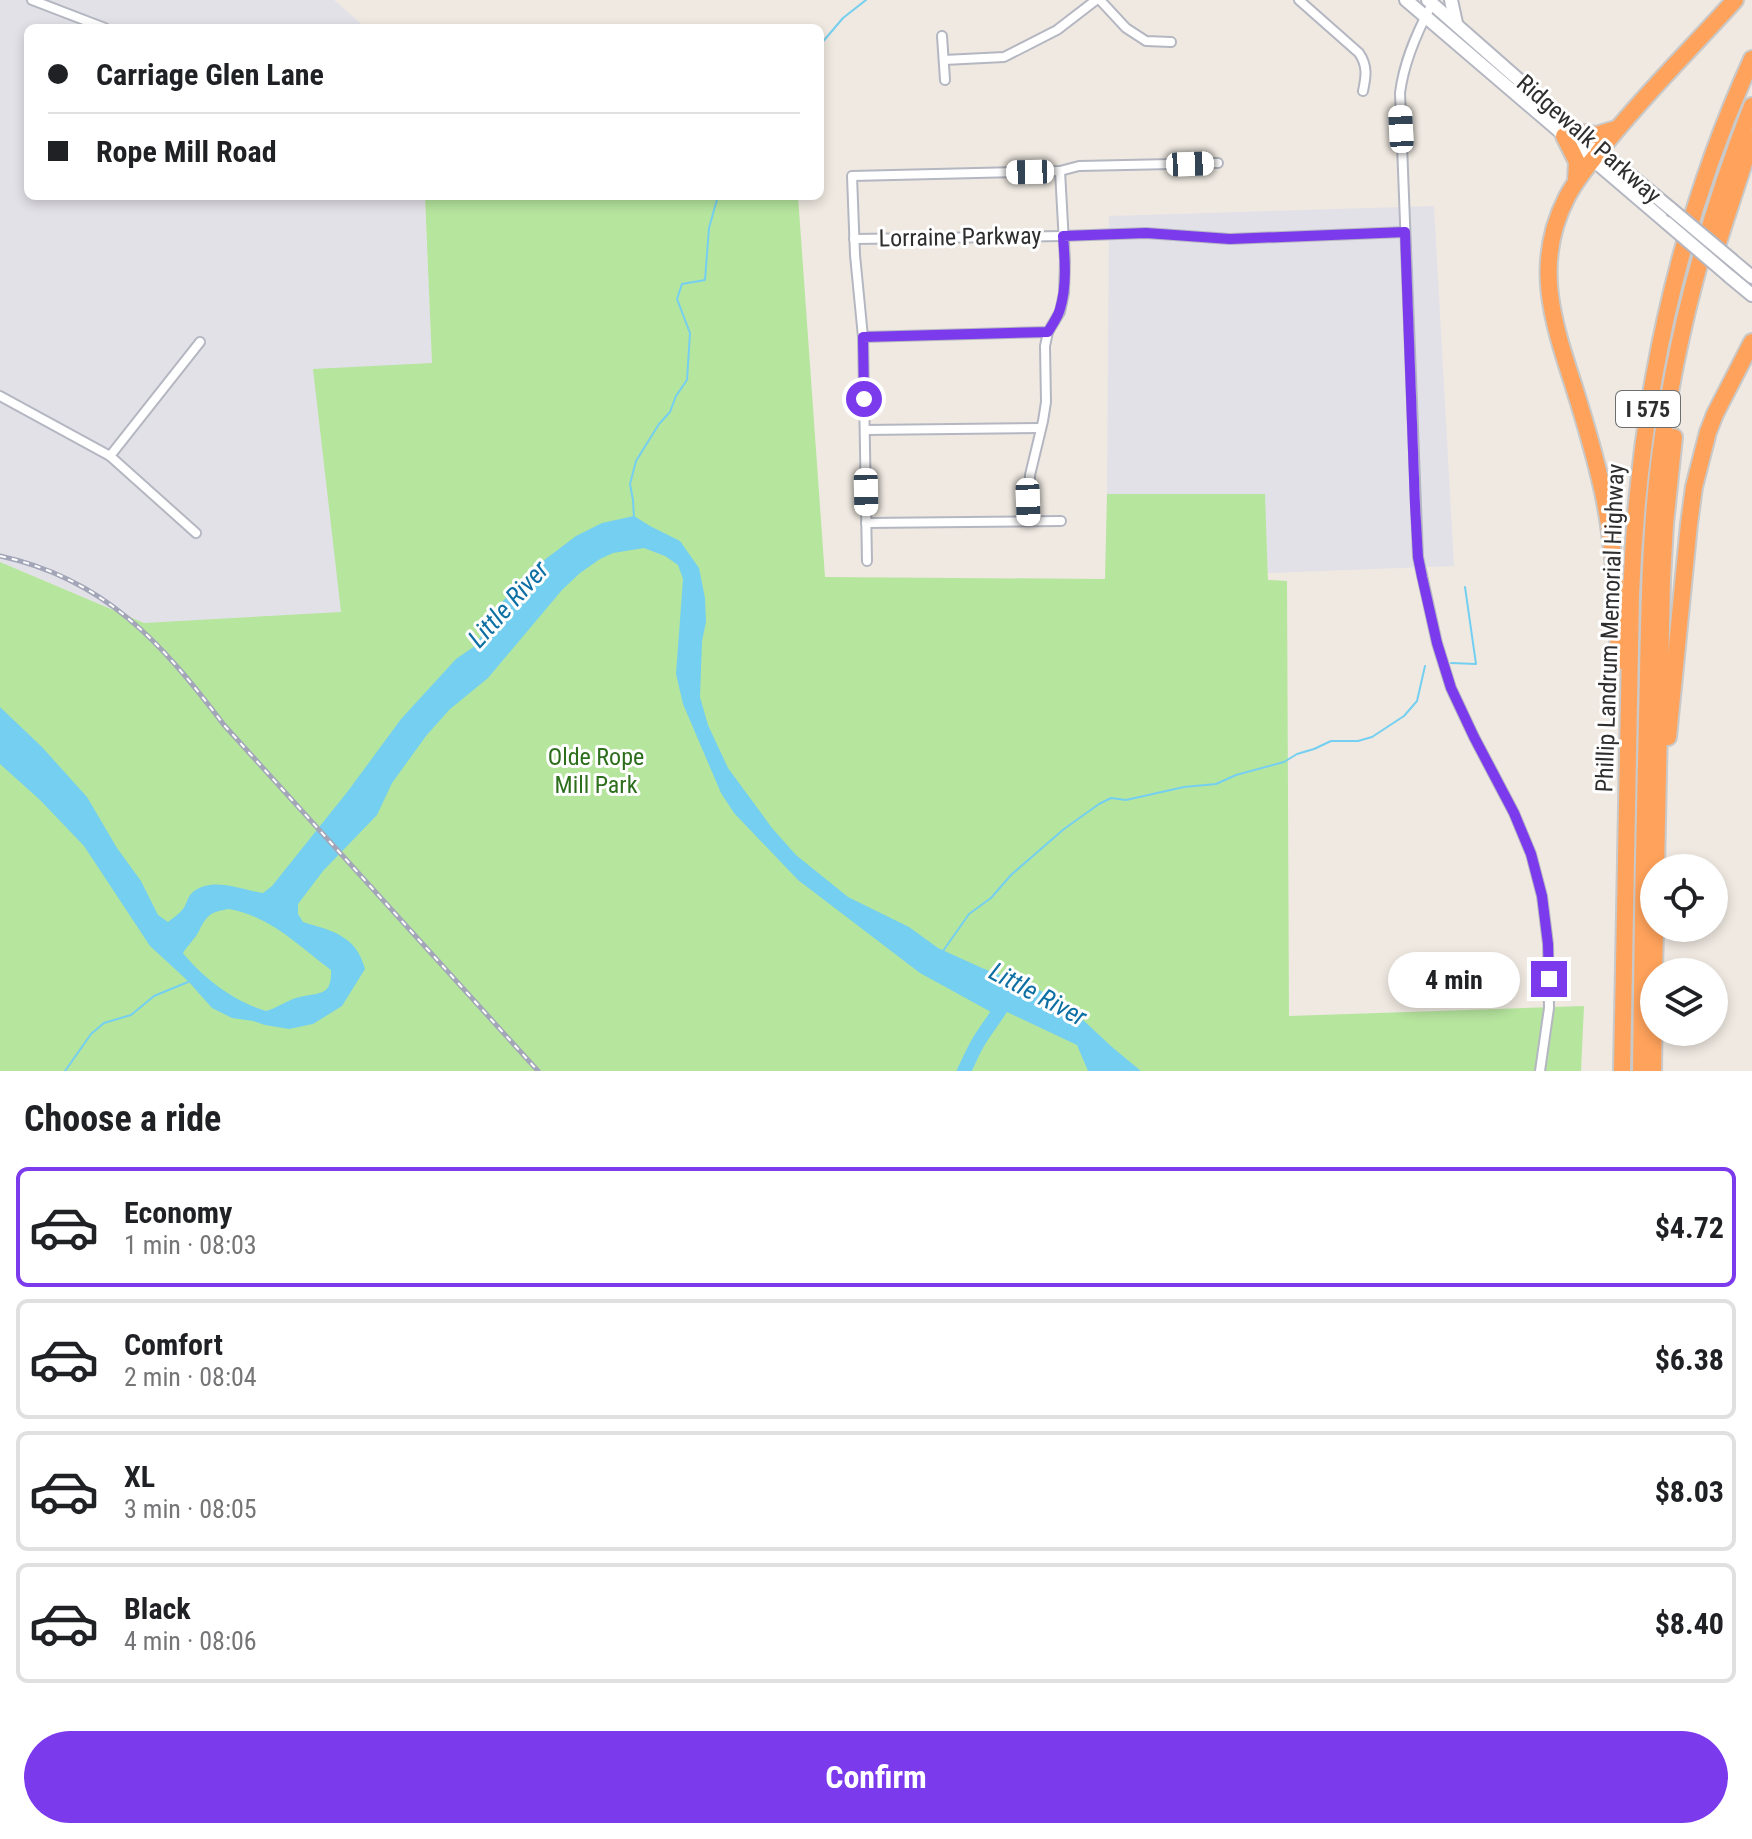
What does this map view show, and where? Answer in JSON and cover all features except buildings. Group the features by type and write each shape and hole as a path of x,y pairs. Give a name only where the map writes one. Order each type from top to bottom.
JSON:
{"highway":[{"path":"1627,775 1614,558 1592,447 1553,320 1548,290 1552,235 1576,181 1616,129 1735,0"},
{"name":"Phillip Landrum Memorial Highway","path":"1622,1071 1633,536 1642,448 1673,282 1691,218 1714,151 1752,59"},
{"path":"1714,151 1752,77"},
{"path":"1641,1071 1649,622 1658,480 1674,380 1697,273 1721,190 1752,106"},
{"path":"1576,181 1577,162 1571,134 1596,135 1616,129"},
{"name":"I 575","path":"1656,854 1662,580 1674,441 1698,312 1752,138"},
{"path":"1658,806 1672,711 1694,487 1715,414 1752,343"},
{"path":"1653,1046 1653,1071"}],"main road":[{"name":"Ridgewalk Parkway","path":"1406,0 1596,155 1667,223 1752,295"},
{"path":"1451,0 1456,23"},
{"name":"Ridgewalk Parkway","path":"1430,2 1456,23 1571,134"},
{"name":"Ridgewalk Parkway","path":"1596,155 1671,209 1752,277"}],"street":[{"path":"32,0 89,24"},
{"path":"944,60 1004,57 1057,30 1098,0 1126,28 1146,41 1171,42"},
{"path":"1299,0 1364,60 1367,73 1363,91"},
{"path":"1430,2 1405,64 1400,93 1418,557 1437,643 1451,688 1514,813 1531,854 1542,896 1548,944 1549,1008 1540,1071"},
{"path":"942,36 945,80"},
{"path":"867,561 863,337 852,176 1218,163"},
{"path":"1029,521 1030,475 1046,402 1045,346 1048,332 1060,312 1064,293 1060,171"},
{"name":"Lorraine Parkway","path":"854,239 1146,233 1230,239 1405,232"},
{"path":"863,337 1048,332"},
{"path":"110,456 200,342"},
{"path":"0,396 110,456 196,533"},
{"path":"865,430 1041,428"},
{"path":"866,523 1061,521"}],"shaded area":[{"path":"0,0 334,0 361,24 24,24 24,200 425,200 436,453 343,632 175,636 0,562"},
{"path":"1434,206 1454,566 1268,573 1264,494 1107,494 1109,216"}],"green space":[{"name":"Olde Rope Mill Park","path":"425,200 798,200 825,577 1105,579 1107,494 1265,494 1268,580 1287,581 1289,1016 1584,1006 1581,1071 0,1071 0,562 144,623 341,612 313,369 432,363"}],"water":[{"name":"Little River","path":"634,516 680,541 699,568 706,622 702,641 700,697 708,725 728,768 796,855 848,897 909,927 938,948 1067,1005 1141,1071 1088,1071 1077,1045 1005,1011 991,1012 920,973 798,880 734,813 721,793 683,704 676,674 683,579 678,565 644,548 613,553 600,559 562,590 488,678 449,710 426,736 392,783 377,815 323,871 298,904 298,914 303,922 342,936 356,949 365,969 342,1006 313,1024 289,1029 232,1018 212,1008 150,946 84,846 0,764 0,707 87,797 141,881 158,915 168,922 183,909 191,894 201,887 218,884 263,893 272,886 348,791 401,719 456,659 475,646 503,601 539,564 576,536 602,523","holes":["229,909 271,925 331,970 326,990 292,999 266,1011 220,988 183,953 210,915"]}],"waterway":[{"path":"824,40 843,18 866,0"},
{"path":"634,518 630,484 636,461 670,412 687,380 690,333 677,299 682,284 705,280 709,228 717,200"},
{"path":"1451,663 1476,664 1465,587"},
{"path":"943,951 969,914 991,898 1011,875 1064,829 1099,804 1111,798 1126,800 1184,787 1216,784 1236,775 1284,762 1331,741 1358,741 1372,737 1404,716 1417,701 1425,666"},
{"path":"65,1071 91,1034 104,1023 131,1015 154,996 188,982"},
{"name":"Little River","path":"964,1071 1008,996"}],"railway":[{"path":"0,556 71,581 101,598 154,642 224,725 538,1071"}],"route":[{"path":"864,399 863,337 1048,332 1060,312 1064,293 1063,236 1146,233 1230,239 1405,232 1418,557 1437,643 1451,688 1514,813 1531,854 1542,896 1549,979"}]}
